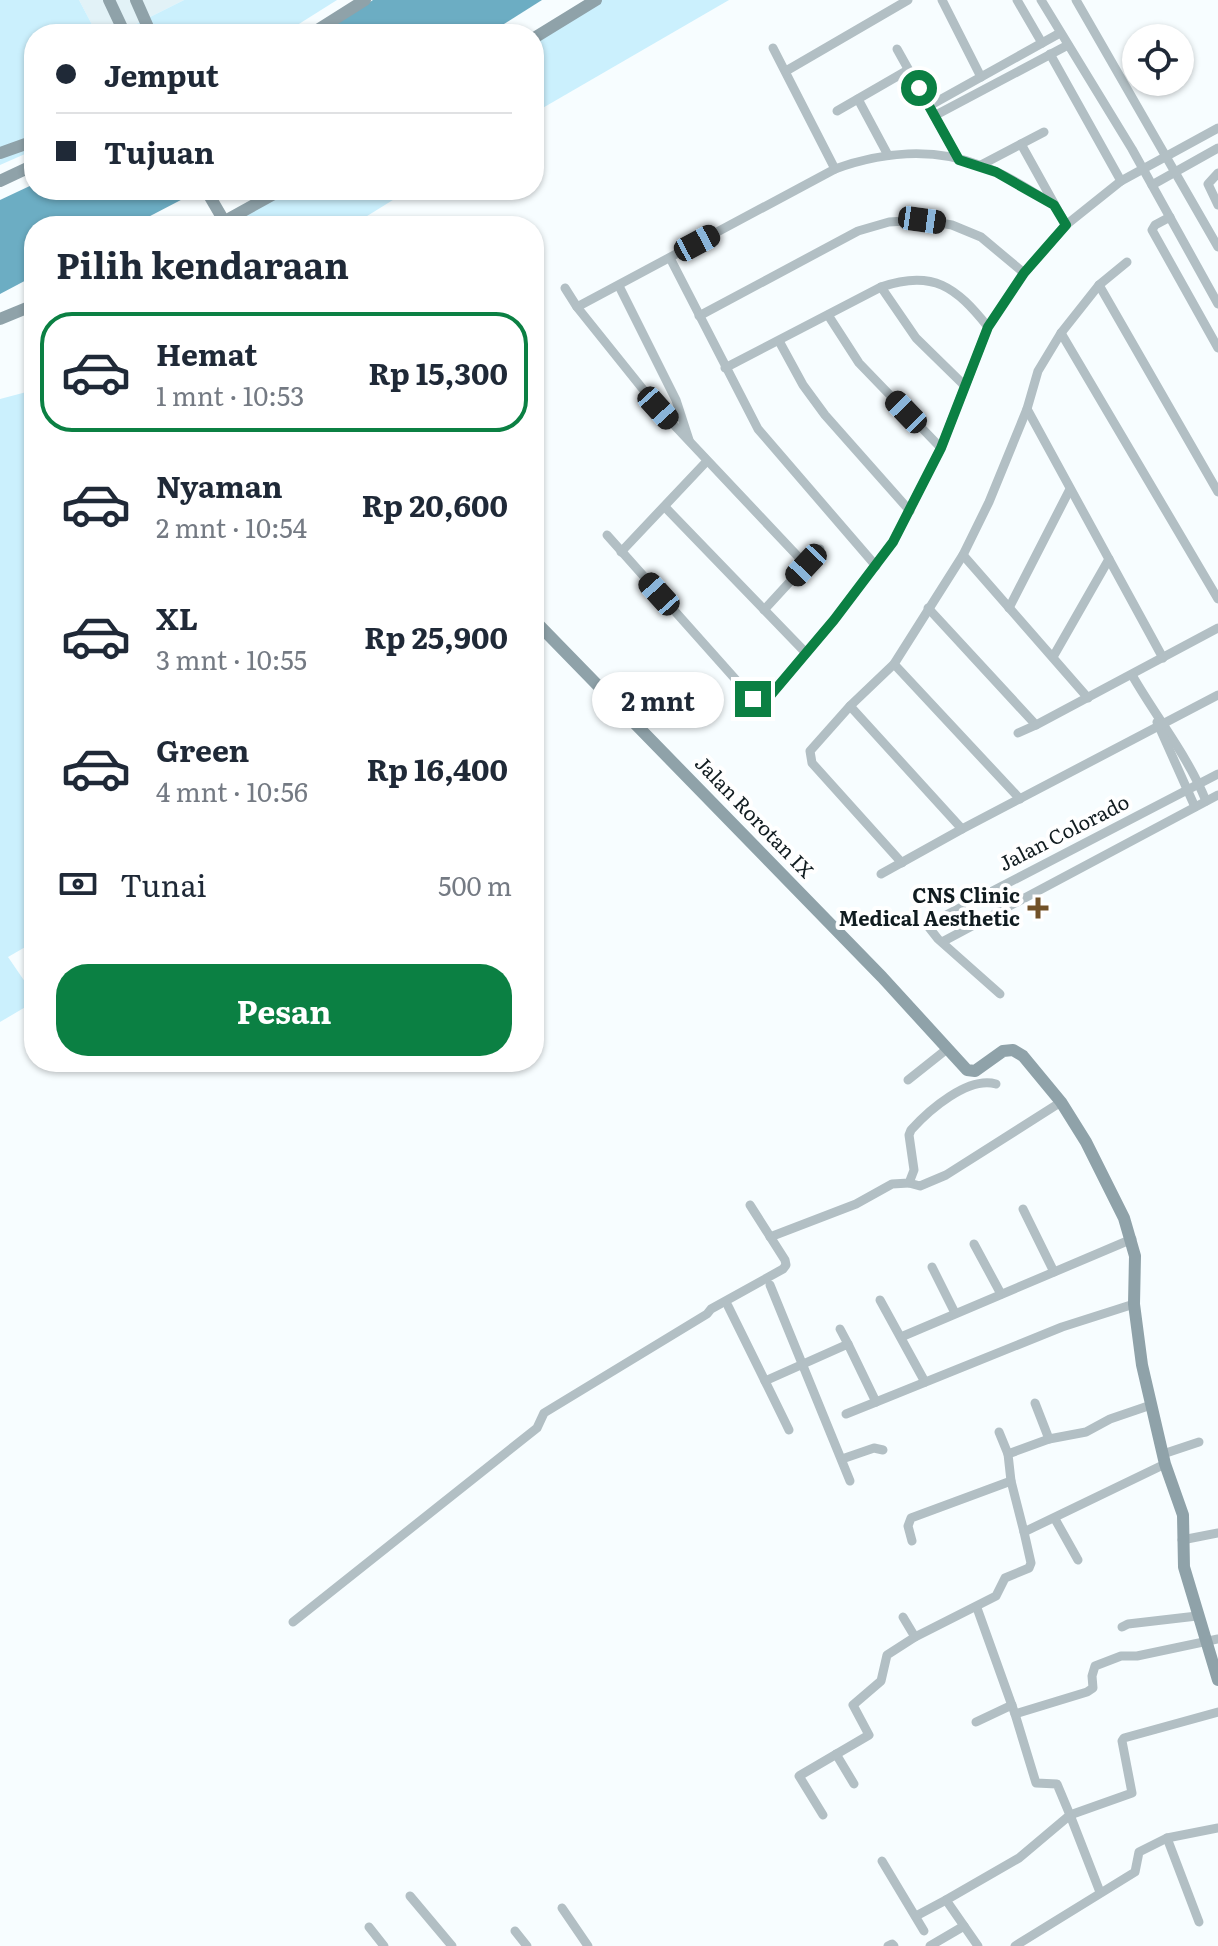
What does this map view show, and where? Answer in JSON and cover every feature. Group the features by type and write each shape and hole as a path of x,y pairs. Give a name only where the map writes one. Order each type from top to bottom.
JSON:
{"street":[{"path":"109,0 120,24"},
{"path":"136,0 147,24"},
{"path":"327,24 365,0"},
{"path":"544,32 596,0"},
{"path":"786,71 908,0"},
{"path":"942,0 981,77"},
{"path":"1017,0 1039,45 1121,181"},
{"path":"1041,0 1152,185 1218,304"},
{"path":"1076,0 1218,247"},
{"path":"932,111 981,77 1060,33"},
{"path":"932,111 1068,45"},
{"path":"773,48 835,169"},
{"path":"897,49 959,160"},
{"path":"837,111 908,70"},
{"path":"858,99 888,155"},
{"path":"607,535 757,701 763,702 876,566 910,511 941,448 988,327 1024,273 1066,225 1121,181 1218,128"},
{"path":"981,165 1044,132"},
{"path":"1021,144 1066,225"},
{"path":"0,153 24,145"},
{"path":"1152,185 1218,148"},
{"path":"577,307 835,169 861,159 926,154 981,165 1054,205"},
{"path":"0,181 24,170"},
{"path":"1218,173 1208,184 1218,205"},
{"path":"232,216 262,200"},
{"path":"1170,217 1152,230 1218,348"},
{"path":"699,316 858,231 889,222 922,220 952,225 981,237 1024,273"},
{"path":"670,258 758,429 876,566"},
{"path":"902,863 810,758 812,748 894,664 963,555 989,502 1027,409 1038,371 1061,333 1099,285 1127,262"},
{"path":"725,368 897,281 923,279 946,285 966,300 988,327"},
{"path":"1099,285 1218,492"},
{"path":"619,286 676,400 690,444"},
{"path":"881,287 916,338 965,386"},
{"path":"565,288 658,408 806,565"},
{"path":"0,319 24,309"},
{"path":"828,315 859,363 941,448"},
{"path":"1061,333 1218,599"},
{"path":"779,341 803,385 825,415 910,511"},
{"path":"1027,409 1163,658"},
{"path":"621,552 706,462"},
{"path":"1009,608 1070,489"},
{"path":"665,507 806,653"},
{"path":"764,610 820,549"},
{"path":"963,555 1088,698"},
{"path":"1053,657 1109,559"},
{"path":"928,608 1036,725"},
{"path":"1018,733 1218,628"},
{"name":"Jalan Rorotan IX","path":"544,630 882,977 969,1072 1003,1051 1017,1052 1061,1102 1110,1187 1132,1239 1135,1256 1134,1304 1151,1405 1164,1459 1183,1515 1184,1567 1218,1680"},
{"path":"894,664 1020,799"},
{"path":"1132,675 1158,722 1199,784 1206,801"},
{"path":"881,874 1158,722 1218,695"},
{"path":"850,706 962,829"},
{"path":"1158,722 1195,807"},
{"name":"Jalan Colorado","path":"1218,774 927,925 942,942 1218,795"},
{"path":"942,942 1000,994"},
{"path":"908,1080 947,1049"},
{"path":"909,1183 914,1170 911,1130 965,1087 981,1082 996,1084"},
{"path":"770,1237 856,1204 889,1185 909,1183 920,1186 946,1175 1061,1102"},
{"path":"293,1622 537,1428 544,1413 711,1309 783,1269 786,1262 750,1205"},
{"path":"1023,1209 1054,1272"},
{"path":"901,1337 1132,1239"},
{"path":"974,1244 1001,1294"},
{"path":"932,1267 955,1313"},
{"path":"770,1285 850,1481"},
{"path":"880,1300 925,1382"},
{"path":"846,1414 1062,1327 1134,1304"},
{"path":"728,1306 789,1430"},
{"path":"840,1329 876,1402"},
{"path":"765,1381 848,1344"},
{"path":"1035,1403 1049,1439"},
{"path":"1008,1454 1049,1439 1086,1432 1110,1419 1151,1405"},
{"path":"823,1815 799,1776 869,1735 853,1705 881,1681 887,1655 915,1637 977,1608 997,1595 1005,1578 1031,1565 1011,1481 1008,1454 999,1432"},
{"path":"1024,1532 1055,1519 1199,1442"},
{"path":"842,1459 874,1448 883,1450"},
{"path":"912,1541 908,1526 911,1518 1011,1481"},
{"path":"1055,1519 1078,1560"},
{"path":"1182,1540 1218,1533"},
{"path":"977,1608 1014,1710 1036,1784 1057,1784 1100,1892"},
{"path":"1122,1627 1197,1616"},
{"path":"903,1617 915,1637"},
{"path":"976,1722 1087,1692 1093,1688 1092,1670 1095,1666 1113,1658 1218,1639"},
{"path":"916,1916 1019,1858 1070,1815 1132,1793 1123,1738 1218,1712"},
{"path":"836,1754 854,1784"},
{"path":"1015,1946 1135,1872 1137,1854 1167,1838 1217,1832"},
{"path":"1167,1838 1199,1922"},
{"path":"882,1861 924,1931"},
{"path":"410,1896 452,1946"},
{"path":"946,1900 978,1946"},
{"path":"562,1908 588,1946"},
{"path":"930,1946 964,1926"},
{"path":"369,1927 384,1946"},
{"path":"515,1931 527,1946"}],"shaded area":[{"path":"0,0 79,0 92,24 24,24 24,154 0,165"},
{"path":"79,0 184,0 136,24 92,24"},
{"path":"184,0 337,0 299,24 136,24"},
{"path":"595,0 729,0 544,107 544,31"},
{"path":"264,200 393,200 367,216 241,216"},
{"path":"24,393 24,948 8,957 24,980 24,1008 0,1022 0,399"}],"water":[{"path":"373,0 542,0 504,24 335,24"},
{"path":"24,189 24,200 181,200 150,216 24,216 24,281 0,294 0,200"}],"place":[{"name":"CNS Clinic Medical Aesthetic","path":"1038,908"}],"route":[{"path":"753,699 763,702 769,697 834,620 893,542 941,448 988,327 1024,273 1066,225 1054,205 996,172 959,160 919,88"}]}
